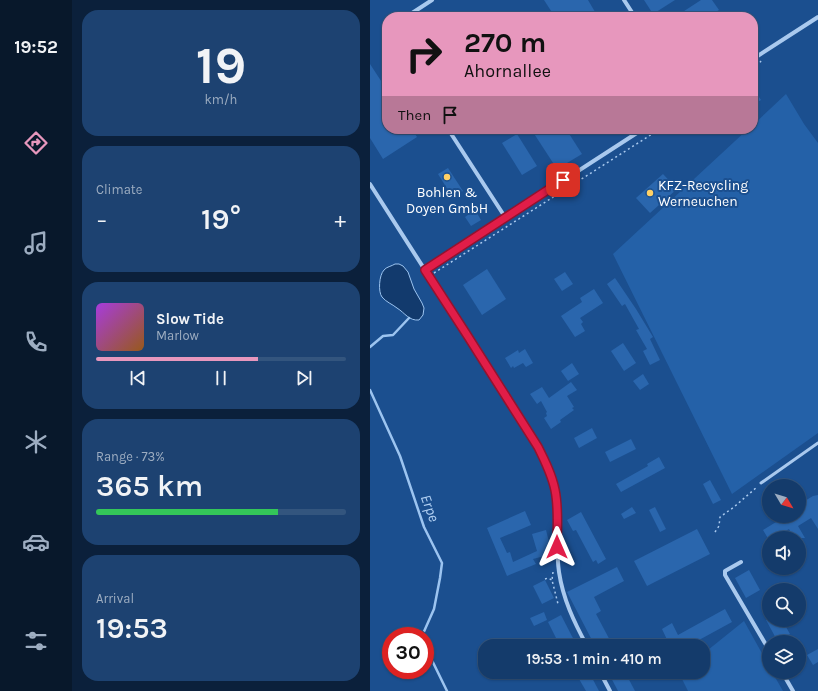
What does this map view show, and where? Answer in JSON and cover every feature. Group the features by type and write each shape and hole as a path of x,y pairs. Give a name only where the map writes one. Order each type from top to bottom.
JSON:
{"street":[{"path":"414,12 432,0"},
{"path":"624,0 632,12"},
{"path":"758,56 818,17"},
{"path":"451,134 505,217"},
{"path":"425,270 635,134"},
{"path":"370,184 538,447 547,465 553,480 557,498 558,561 563,594 570,614 582,639"},
{"path":"741,562 725,571 725,575 762,638"},
{"path":"604,679 610,691"},
{"path":"786,679 793,691"}],"lane":[{"path":"761,483 818,443"}],"path":[{"path":"758,66 761,61"},
{"path":"430,276 652,134"},
{"path":"715,532 719,526 720,517 734,508 761,483"},
{"path":"545,579 548,578 552,580 558,604"}],"shaded area":[{"path":"786,94 804,124 818,143 818,433 732,494 613,254 743,134 758,134 758,120"},
{"path":"395,264 403,266 408,272 414,289 422,303 424,308 423,315 419,320 410,318 385,300 381,295 380,284 382,272 386,268"},
{"path":"744,621 762,653 762,679 776,679 783,691 688,691 682,679 710,679 710,648"}],"building":[{"path":"544,0 588,0 595,12 552,12"},
{"path":"644,0 675,0 656,12 652,12"},
{"path":"701,0 712,0 719,10 716,12 683,12"},
{"path":"370,64 382,82 382,134 415,134 417,137 383,159 370,138"},
{"path":"517,134 537,166 522,175 502,143"},
{"path":"534,134 569,134 582,154 557,169"},
{"path":"448,168 463,191 453,198 438,174"},
{"path":"663,174 677,189 650,213 636,198"},
{"path":"475,210 481,220 471,226 465,217"},
{"path":"487,269 506,299 482,315 463,285"},
{"path":"565,272 573,284 562,291 554,279"},
{"path":"615,278 653,337 650,339 660,360 650,365 643,351 647,349 636,330 639,329 625,304 622,306 607,284"},
{"path":"594,289 603,303 580,318 583,322 581,324 585,331 575,337 561,316 582,302 580,298"},
{"path":"623,343 636,363 624,371 611,351"},
{"path":"525,349 533,363 526,367 523,363 511,368 505,358 518,350 519,353"},
{"path":"572,363 579,374 568,381 561,371"},
{"path":"643,374 649,384 640,390 633,381"},
{"path":"571,382 577,390 567,396 574,407 572,408 574,410 560,420 561,422 551,429 544,418 547,416 547,412 541,401 537,404 530,394 542,387 549,398"},
{"path":"592,428 597,438 579,448 574,438"},
{"path":"631,439 636,449 610,462 605,452"},
{"path":"659,457 665,468 621,492 616,484 648,466 647,464"},
{"path":"710,480 721,500 713,504 703,484"},
{"path":"818,495 818,529 811,518 806,521 806,500"},
{"path":"632,507 636,513 624,519 621,514"},
{"path":"655,507 666,529 660,532 649,510"},
{"path":"525,511 531,525 500,538 507,553 510,552 513,562 537,551 532,534 546,530 552,554 533,559 536,564 507,576 487,528"},
{"path":"581,512 606,559 598,564 596,560 593,562 576,530 573,531 567,520"},
{"path":"774,523 803,523 798,526 801,531 790,531 789,529 786,531 763,530"},
{"path":"697,529 710,554 647,586 634,561"},
{"path":"617,567 624,581 594,597 601,611 596,614 609,639 591,639 567,592"},
{"path":"749,570 760,590 746,598 735,578"},
{"path":"545,580 554,598 542,604 533,586"},
{"path":"725,609 732,622 701,639 667,639 662,629 672,623 678,635"},
{"path":"544,612 547,620 534,626 530,618"},
{"path":"561,615 573,639 556,639 548,622"},
{"path":"770,627 786,627 790,634 788,635 774,635"},
{"path":"818,649 818,662 813,665 807,655"},
{"path":"579,679 593,679 599,691 586,691"},
{"path":"612,679 629,679 635,691 618,691"}],"waterway":[{"path":"370,347 383,336 393,335 409,318"},
{"name":"Erpe","path":"370,390 400,456 424,527 442,563 434,609 426,627"},
{"name":"Erpe","path":"434,664 447,691"}],"place":[{"name":"Bohlen & Doyen GmbH","path":"447,177"},
{"name":"KFZ-Recycling Werneuchen","path":"650,193"}],"route":[{"path":"557,547 557,498 553,480 547,465 538,447 425,270 563,180"}]}
